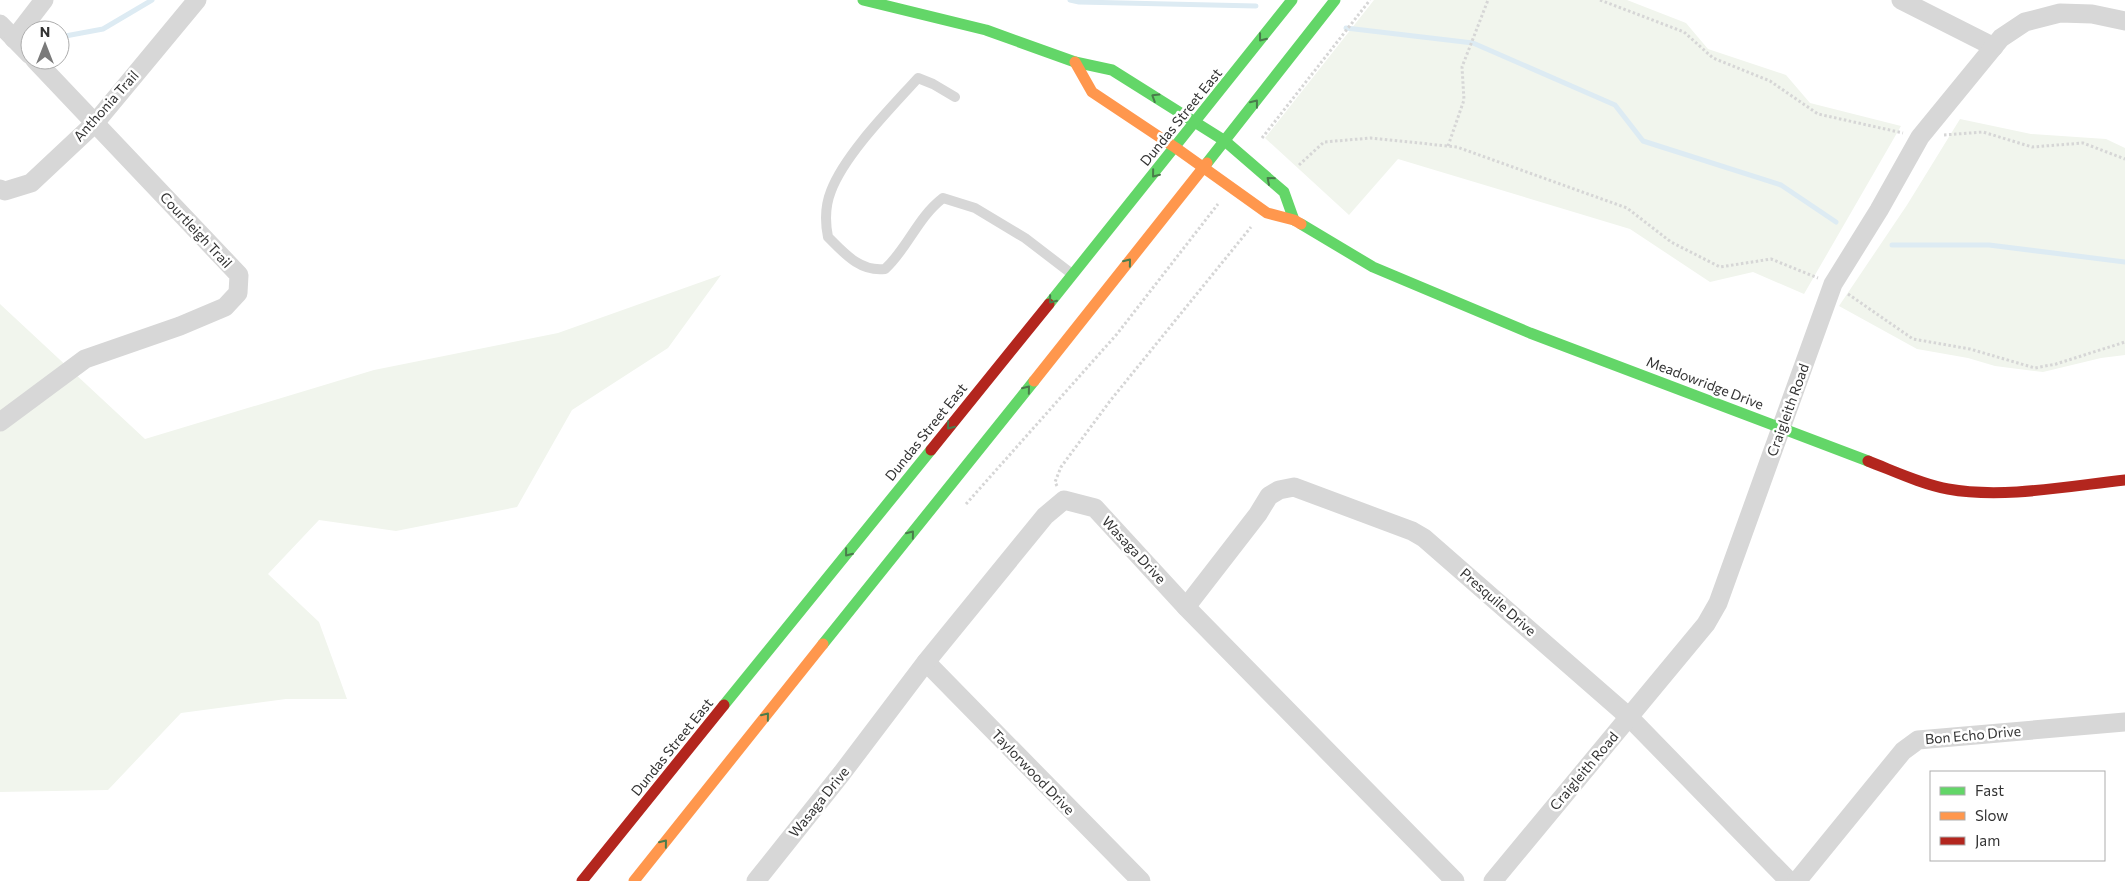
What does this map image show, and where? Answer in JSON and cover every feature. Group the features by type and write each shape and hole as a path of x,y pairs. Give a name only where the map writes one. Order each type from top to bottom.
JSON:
{"main road":[{"path":"863,0 986,30 1074,62 1112,70 1225,141 1284,192 1294,220"},
{"name":"Dundas Street East","path":"582,881 1176,148 1292,0"},
{"path":"634,881 1204,168 1335,0"},
{"name":"Meadowridge Drive","path":"1074,62 1092,92 1176,148 1267,213 1294,220 1373,268 1530,333 1932,485 1963,492 1998,493 2125,480"}],"street":[{"path":"14,39 44,0"},
{"name":"Anthonia Trail","path":"0,189 5,191 31,183 95,123 196,0"},
{"path":"1901,0 1994,47"},
{"name":"Craigleith Road","path":"1492,881 1706,624 1718,603 1833,284 1879,210 1920,137 2001,38 2026,22 2093,7 2125,21"},
{"path":"0,24 20,45"},
{"name":"Courtleigh Trail","path":"0,422 85,359 180,326 225,307 238,293 239,275 45,70"},
{"name":"Presquile Drive","path":"1186,606 1258,514 1269,496 1279,490 1294,487 1418,534 1629,717 1789,881"},
{"name":"Wasaga Drive","path":"756,881 842,773 926,662 1045,516 1064,500 1095,508 1186,606 1455,881"},
{"name":"Taylorwood Drive","path":"926,662 1141,881"},
{"name":"Bon Echo Drive","path":"1797,881 1903,750 1918,740 2125,722"}],"lane":[{"path":"955,97 933,84 918,78 881,119 845,165 831,191 826,211 828,237 848,257 866,268 885,269 894,261 929,209 943,198 975,208 1025,238 1073,275"}],"path":[{"path":"1262,138 1370,0"},
{"path":"1448,146 1464,100 1462,67 1488,0"},
{"path":"1600,0 1684,32 1713,58 1770,82 1818,114 1920,137 1983,132 2032,147 2083,143 2125,159"},
{"path":"1299,165 1324,142 1371,138 1456,147 1627,208 1671,242 1720,267 1771,259 1833,284 1913,339 1970,349 2035,368 2056,364 2125,342"},
{"path":"964,506 1117,334 1220,202"},
{"path":"1064,500 1055,482 1061,467 1110,402 1255,222"}],"shaded area":[{"path":"1374,0 1627,0 1686,23 1708,49 1786,75 1810,103 1901,126 1804,294 1753,272 1710,282 1630,229 1398,159 1349,215 1265,138"},
{"path":"1960,119 2031,134 2106,139 2125,148 2125,355 2101,358 2043,372 1995,366 1968,358 1917,349 1839,306 1907,205"},
{"path":"721,275 668,348 572,410 517,507 396,531 319,520 268,574 319,622 347,699 286,699 181,713 108,790 0,792 0,304 145,439 374,370 558,333"}],"waterway":[{"path":"70,35 103,29 152,0"},
{"path":"1070,0 1079,2 1256,6"},
{"path":"1346,28 1473,43 1615,105 1643,141 1781,185 1836,222"},
{"path":"1892,245 1989,245 2125,262"}],"traffic: fast":[{"path":"863,0 986,30 1075,62 1112,70 1225,141 1284,192 1294,220"},
{"path":"1049,304 1292,0"},
{"path":"1207,163 1335,0"},
{"path":"1301,224 1373,267 1530,333 1868,461"},
{"path":"823,644 1034,381"},
{"path":"724,705 931,450"}],"traffic: slow":[{"path":"1075,62 1092,92 1176,148 1267,213 1294,220 1301,224"},
{"path":"1034,381 1207,163"},
{"path":"634,881 823,644"}],"traffic: jam":[{"path":"931,450 1049,304"},
{"path":"1868,461 1928,484 1969,492 2013,492 2125,480"},
{"path":"582,881 724,705"}]}
